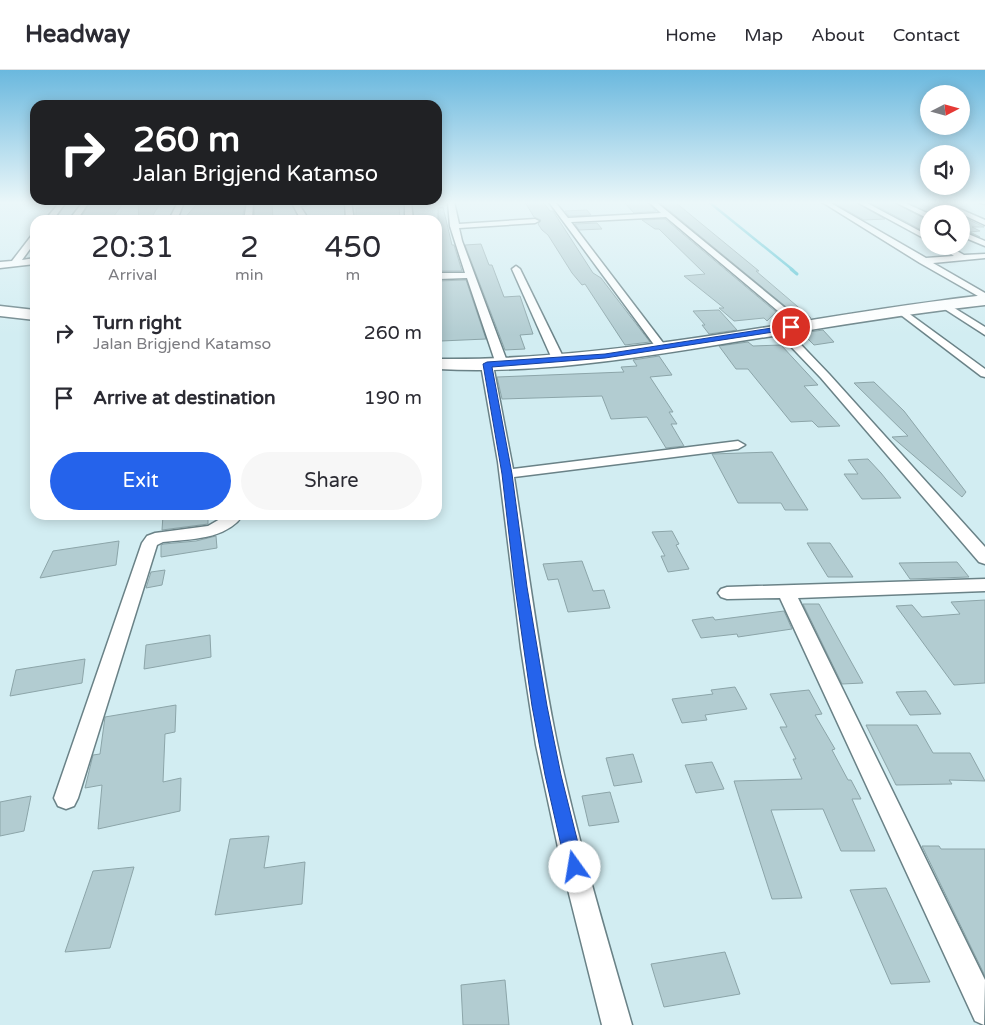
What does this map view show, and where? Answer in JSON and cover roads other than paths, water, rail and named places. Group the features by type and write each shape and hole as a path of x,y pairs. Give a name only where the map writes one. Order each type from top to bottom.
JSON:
{"highway":[{"path":"442,364 559,361 662,348 801,325 985,299"},
{"path":"0,310 30,314"}],"street":[{"path":"15,263 28,247"},
{"path":"461,247 495,364 507,474 531,654 551,765 579,884 617,1025"},
{"path":"587,247 662,348"},
{"path":"706,247 801,325"},
{"path":"899,247 985,299"},
{"path":"958,255 963,258"},
{"path":"923,261 985,256"},
{"path":"0,265 30,262"},
{"path":"516,269 559,361"},
{"path":"442,276 470,275"},
{"path":"943,304 985,332"},
{"path":"900,310 985,374"},
{"path":"780,329 831,383 985,558"},
{"path":"507,474 738,445"},
{"path":"66,798 150,543 152,540 161,537 221,528 231,520"},
{"path":"727,593 985,585"},
{"path":"786,592 985,1011"}],"waterway":[{"path":"764,247 793,270"},
{"path":"791,269 797,274"}]}
